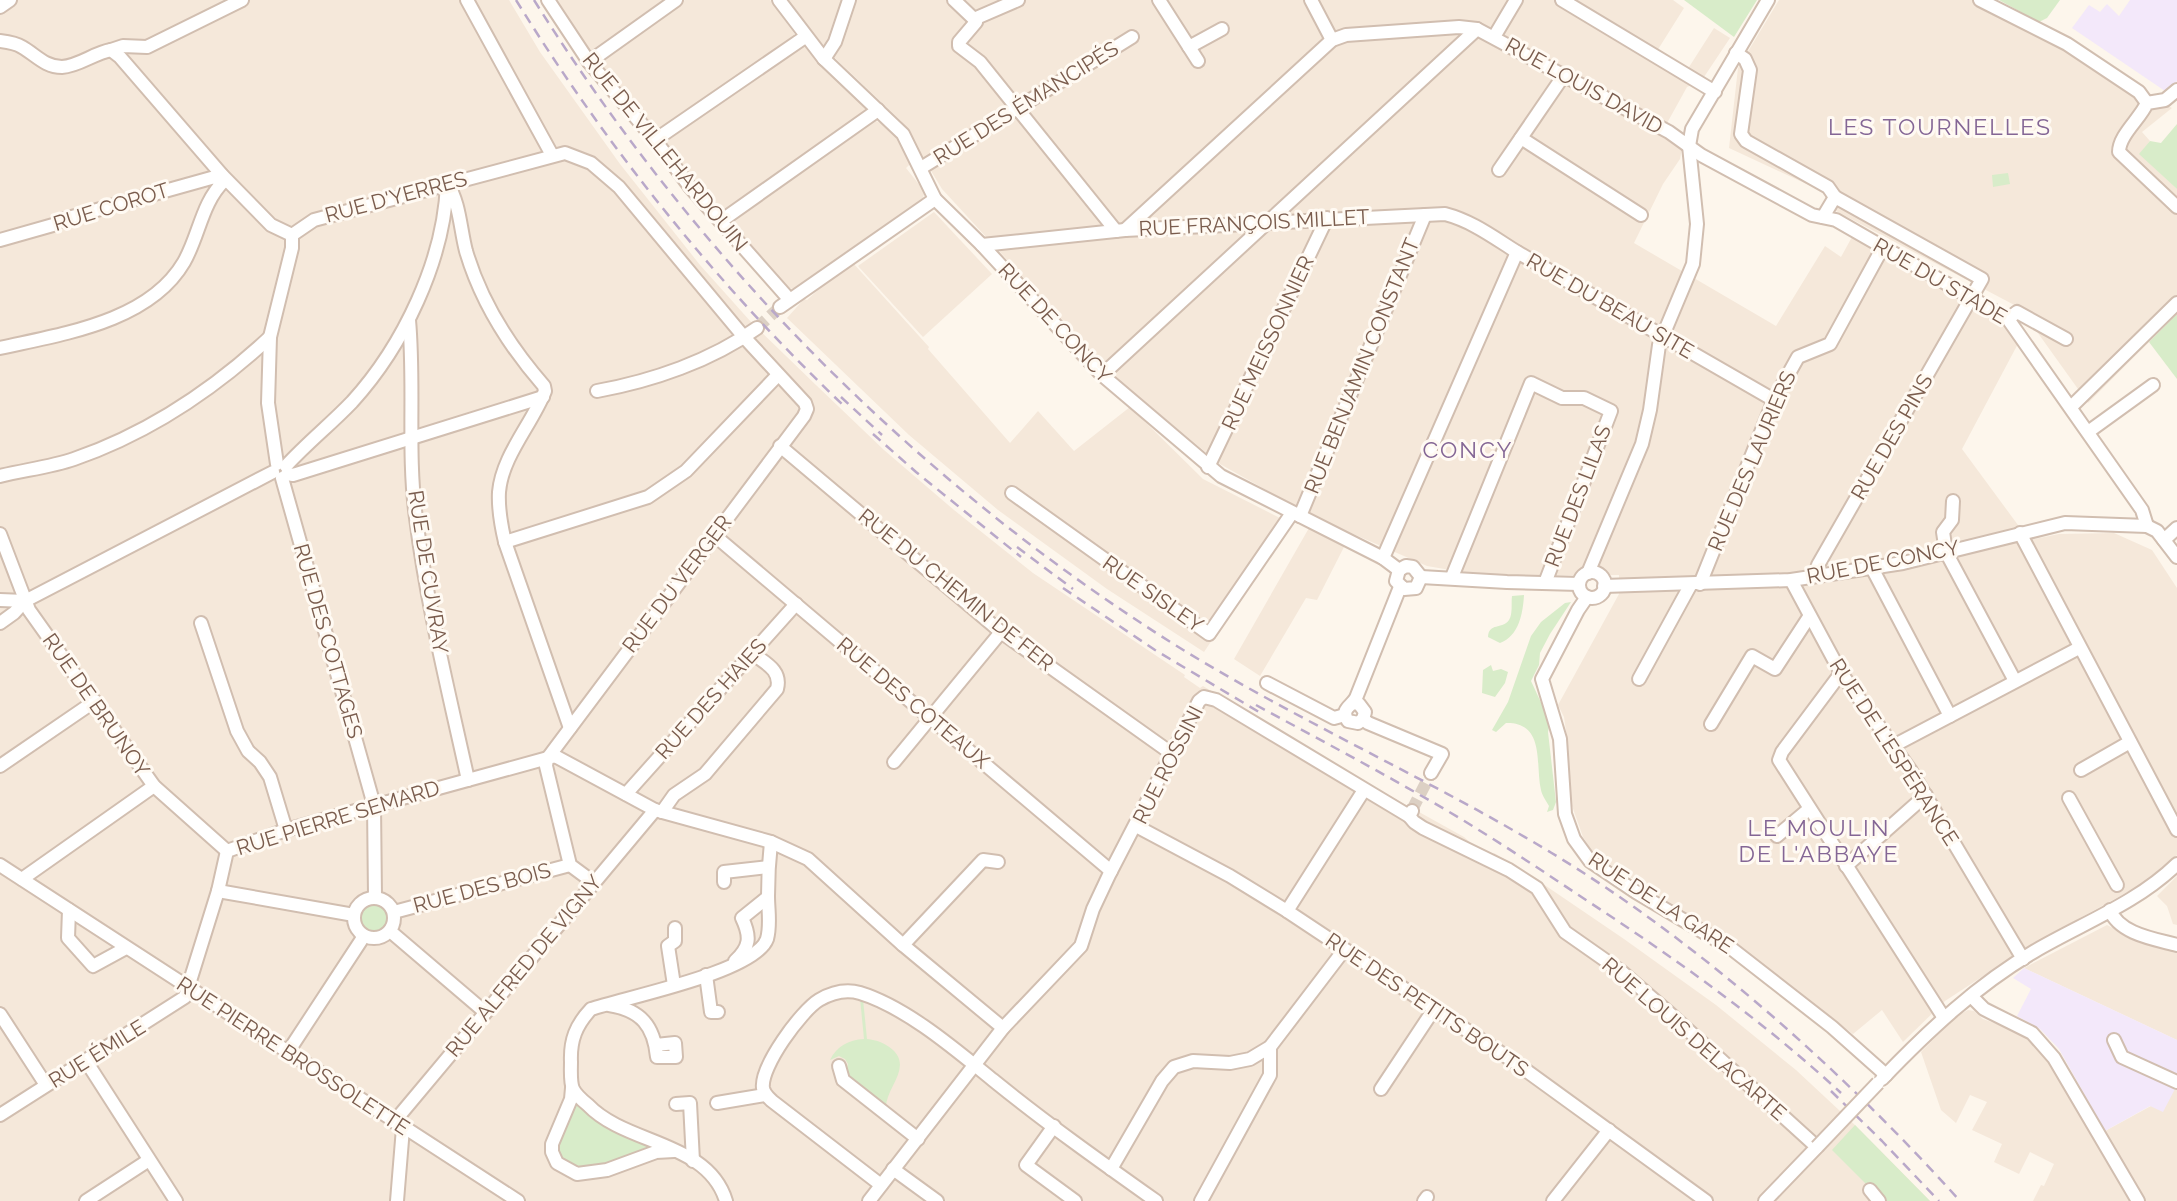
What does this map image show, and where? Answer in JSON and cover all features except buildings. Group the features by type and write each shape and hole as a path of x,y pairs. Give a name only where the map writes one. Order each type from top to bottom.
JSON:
{"street":[{"path":"0,7 10,0"},
{"path":"0,41 18,44 48,65 71,66 101,52 123,46 147,47 242,0"},
{"path":"467,0 552,155"},
{"name":"RUE DE VILLEHARDOUIN","path":"548,0 589,62 655,140 690,187 721,221 784,303 935,199"},
{"path":"589,62 676,0"},
{"name":"RUE DE CONCY","path":"779,0 824,59 903,134 935,199 982,245 1101,375 1208,467 1383,558 1399,570 1406,566 1413,567 1421,577 1579,584"},
{"path":"824,59 835,42 849,0"},
{"path":"954,0 976,22 959,42 959,46 980,62 1070,174 1120,230 1332,40 1346,35 1459,27 1477,29"},
{"path":"974,19 1018,0"},
{"path":"1159,0 1198,61"},
{"path":"1311,0 1332,40"},
{"path":"1494,37 1516,0"},
{"path":"1562,0 1714,92"},
{"path":"1588,573 1598,574 1603,579 1604,586 1598,597 1587,597 1580,592 1579,584 1582,577 1588,573 1642,444 1650,410 1657,355 1693,264 1696,214 1689,146 1692,129 1768,0"},
{"path":"1980,0 2067,44 2139,92 2147,103"},
{"path":"1189,47 1222,29"},
{"path":"1101,375 1477,29"},
{"name":"RUE LOUIS DAVID","path":"1477,29 1669,132 1689,146"},
{"path":"655,140 805,37"},
{"name":"RUE DES ÉMANCIPÉS","path":"921,168 1132,37"},
{"path":"111,50 222,175 271,225 292,235"},
{"path":"1737,53 1745,59 1750,70 1741,134 1746,141 1828,187 1835,197 1982,279 1972,298"},
{"path":"1499,170 1564,75"},
{"path":"2147,103 2165,100 2177,90"},
{"path":"2147,103 2142,115 2119,145 2119,152 2177,207"},
{"path":"721,221 878,110"},
{"path":"1521,138 1641,215"},
{"name":"RUE DU STADE","path":"1689,146 1803,210 1836,220 2008,319 2156,532 2177,557"},
{"name":"RUE D'YERRES","path":"292,235 314,220 565,153 591,163 606,173 807,409"},
{"path":"0,348 69,332 130,311 163,290 186,260 214,191 224,181 222,175"},
{"name":"RUE COROT","path":"0,240 222,175"},
{"path":"204,180 214,191"},
{"path":"447,183 456,197 467,251 480,289 504,336 544,386 544,394 506,466 499,489 499,515 505,542 570,728"},
{"path":"441,232 447,183"},
{"path":"1823,217 1835,197"},
{"path":"0,623 24,601 281,471 353,401 383,362 410,320 441,232 448,220 458,213"},
{"name":"RUE FRANÇOIS MILLET","path":"982,245 1120,230 1445,214 1460,218 1517,252"},
{"name":"RUE BENJAMIN CONSTANT","path":"1296,514 1424,215"},
{"name":"RUE MEISSONNIER","path":"1208,467 1327,218"},
{"name":"RUE DES COTTAGES","path":"292,235 292,248 270,337 268,403 281,471 374,805 375,897"},
{"name":"RUE DES LAURIERS","path":"1639,680 1695,584 1774,400 1798,357 1830,344 1883,247"},
{"name":"RUE DU BEAU SITE","path":"1383,558 1517,252 1774,400"},
{"name":"RUE DES PINS","path":"1815,576 1972,298"},
{"path":"2071,407 2177,303"},
{"path":"2008,319 2017,312 2066,339"},
{"name":"RUE DE CUVRAY","path":"410,320 411,439 417,528 432,617 468,780"},
{"path":"597,391 624,386 702,359 757,328"},
{"path":"0,475 71,460 132,436 207,391 270,337"},
{"path":"505,542 648,497 686,471 777,376"},
{"name":"RUE DES LILAS","path":"1452,577 1531,383 1562,398 1584,398 1611,411 1545,583"},
{"path":"2088,432 2153,386"},
{"path":"281,471 293,475 544,394"},
{"name":"RUE DU VERGER","path":"547,759 807,409"},
{"name":"RUE DU CHEMIN DE FER","path":"780,446 1001,632 1171,753"},
{"name":"RUE SISLEY","path":"1012,493 1209,634 1296,514"},
{"path":"1953,502 1952,520 1943,532 1946,552 2015,681"},
{"name":"RUE DE CONCY","path":"1604,586 1791,580 1872,568 2065,523 2156,532"},
{"path":"2156,532 2177,528"},
{"path":"2020,533 2177,830"},
{"name":"RUE DE BRUNOY","path":"0,534 24,601 154,786 227,851"},
{"name":"RUE DES COTEAUX","path":"714,535 1111,871"},
{"path":"1872,568 1950,716"},
{"path":"1399,570 1396,581 1404,589"},
{"path":"1404,589 1419,585 1421,577"},
{"name":"RUE DE L'ESPÉRANCE","path":"1791,580 1841,673 1926,795 2023,959"},
{"path":"1359,709 1346,709 1348,721 1354,723 1404,589"},
{"name":"RUE DE LA GARE","path":"1587,597 1542,680 1560,739 1565,814 1574,839 1590,861 1636,892 1732,949 1832,1027 1882,1079"},
{"path":"0,600 24,601"},
{"name":"RUE DES HAIES","path":"626,794 796,604"},
{"path":"1711,724 1752,656 1775,669 1809,617"},
{"path":"201,623 236,731 248,751 270,777 286,830"},
{"path":"894,762 1001,632"},
{"path":"1893,746 2079,648"},
{"name":"RUE ALFRED DE VIGNY","path":"398,1125 485,1012 593,882 674,795 705,774 777,689 777,673 752,653"},
{"path":"1841,673 1782,752 1779,760 1944,1018"},
{"path":"1267,684 1334,718 1345,715"},
{"name":"RUE ROSSINI","path":"869,1201 1003,1028 1081,946 1093,909 1111,871 1199,701 1209,697 1364,790 1410,813"},
{"path":"0,766 95,701"},
{"path":"1359,709 1368,723 1442,754 1431,773"},
{"path":"2081,770 2130,742"},
{"path":"593,882 570,865 547,766 547,759 555,756 659,811 771,842 808,859 903,945 1003,1028"},
{"name":"RUE PIERRE SEMARD","path":"188,988 218,891 227,851 286,830 547,759"},
{"path":"22,879 154,786"},
{"path":"1287,911 1364,790"},
{"path":"1846,866 1926,795"},
{"path":"2069,798 2122,894"},
{"path":"1777,836 1809,808"},
{"name":"RUE LOUIS DELACARTE","path":"1410,813 1414,822 1423,828 1509,870 1537,888 1565,932 1622,972 1817,1147"},
{"name":"RUE DES PETITS BOUTS","path":"1136,826 1230,876 1287,911 1513,1061 1706,1201"},
{"path":"678,1151 656,1152 607,1170 577,1174 557,1163 552,1144 571,1099 570,1044 582,1019 591,1009 728,969 760,950 766,941 769,928 768,867 771,842"},
{"path":"903,945 983,860 999,862"},
{"path":"1765,1201 1910,1048 1944,1018 2023,959 2110,910 2122,894 2157,884 2177,864"},
{"name":"RUE PIERRE BROSSOLETTE","path":"0,865 519,1201"},
{"name":"RUE DES BOIS","path":"394,912 570,865"},
{"path":"724,881 724,872 768,867"},
{"path":"218,891 354,915"},
{"path":"375,897 386,902 394,912 390,931 378,938 364,936 354,923 354,915 361,902 375,897"},
{"path":"728,969 746,951 749,939 741,918 768,897"},
{"path":"69,910 68,938 93,965 126,947"},
{"path":"2110,910 2121,925 2137,933 2177,945"},
{"path":"674,985 663,948 675,941 675,928"},
{"path":"390,931 485,1012"},
{"path":"288,1052 364,936"},
{"path":"1111,1169 1162,1081 1174,1067 1193,1061 1230,1063 1250,1059 1270,1047 1344,950"},
{"path":"706,975 711,1012 718,1012"},
{"name":"RUE ÉMILE","path":"0,1115 185,998 188,988"},
{"path":"881,1185 765,1095 765,1077 780,1046 810,1007 832,993 859,993 883,1003 919,1024 975,1063 991,1079 1156,1201"},
{"path":"1971,996 1984,1009 2032,1033 2054,1058 2138,1201"},
{"path":"605,1004 625,1007 639,1016 647,1023 656,1045"},
{"path":"1381,1089 1434,1009"},
{"path":"0,1014 46,1085"},
{"path":"2114,1040 2122,1057 2177,1082"},
{"path":"1201,1201 1270,1075 1270,1047"},
{"path":"86,1061 176,1201"},
{"path":"839,1066 843,1080 918,1139"},
{"path":"572,1088 595,1113 614,1126 678,1151 693,1161 722,1189 726,1201"},
{"path":"718,1104 765,1095"},
{"path":"676,1104 690,1103 693,1161"},
{"path":"397,1201 398,1125"},
{"path":"1054,1126 1026,1166 1075,1201"},
{"path":"1553,1201 1609,1130"},
{"path":"86,1201 149,1160"},
{"path":"893,1169 937,1201"},
{"path":"1870,1190 1879,1201"}],"shaded area":[{"path":"0,0 509,0 540,52 620,164 700,265 751,322 816,385 884,450 954,510 1033,573 1185,675 1184,677 1200,688 1203,686 1340,768 1464,837 1492,856 1494,853 1518,867 1624,939 1716,1005 1796,1070 1930,1201 0,1201"},
{"path":"551,0 667,0 592,54 587,53"},
{"path":"685,0 770,0 794,33 794,37 658,134 653,133 598,67 599,61"},
{"path":"787,0 848,0 828,47 820,45"},
{"path":"857,0 1556,0 1569,8 1574,0 1673,0 1684,8 1652,59 1682,78 1714,28 1730,38 1702,80 1687,87 1661,134 1682,148 1680,159 1663,184 1634,243 1776,326 1825,246 1841,257 1852,237 2010,326 2020,340 1962,449 2029,540 2059,534 2114,533 2152,550 2177,588 2177,855 2155,877 2029,946 1945,1001 1903,1042 1882,1010 1853,1034 1739,947 1594,854 1583,837 1571,803 1568,745 1564,717 1558,705 1619,594 1619,575 1518,576 1462,572 1427,566 1314,517 1220,464 1116,378 942,189 901,121 834,57"},
{"path":"1779,0 1975,0 2172,108 2142,132 2150,141 2140,154 2177,189 2177,314 2088,403 2020,308 1836,211 1828,194 1729,148 1738,68"},
{"path":"2130,0 2177,0 2177,81 2168,93 2072,28 2089,5 2100,12 2107,4 2119,16"},
{"path":"800,46 804,46 867,108 867,112 723,215 718,214 664,147 666,142"},
{"path":"874,120 895,134 912,162 906,168 925,192 922,200 795,289 786,288 730,227 731,222"},
{"path":"934,212 992,274 923,337 858,266"},
{"path":"853,263 1010,443 1038,411 1074,451 1130,407 1203,479 1290,523 1204,652 1107,589 998,510 909,435 787,318 804,299 807,300"},
{"path":"1309,528 1344,547 1317,600 1306,598 1260,676 1234,659"},
{"path":"2177,876 2177,925 2173,924 2167,906 2157,896"},
{"path":"2107,925 2137,940 2177,953 2177,1040 2024,968"},
{"path":"2024,968 2177,1040 2177,1085 2163,1112 2150,1106 2105,1131 2059,1049 2040,1029 2017,1016 2031,989 2013,978"},
{"path":"1968,1010 1974,1011 1983,1019 2014,1030 2035,1043 2050,1059 2096,1136 2151,1106 2177,1085 2177,1201 2033,1201 2041,1185 2044,1186 2054,1164 2030,1152 2019,1174 1994,1162 2002,1144 1972,1130 1987,1102 1970,1095 1956,1123 1941,1110 1921,1052 1955,1017"}],"green space":[{"path":"1684,0 1757,0 1734,37"},
{"path":"1999,0 2060,0 2047,18 2039,22"},
{"path":"2177,124 2177,189 2139,154 2150,141 2161,143"},
{"path":"2008,173 2010,184 1993,187 1992,175"},
{"path":"2177,314 2177,379 2149,342"},
{"path":"1524,595 1521,616 1512,635 1500,643 1488,637 1491,629 1509,620 1512,596"},
{"path":"1571,602 1540,653 1539,665 1531,681 1550,722 1548,732 1556,802 1553,810 1547,812 1549,806 1541,790 1533,737 1519,725 1506,723 1496,732 1492,730 1508,702 1531,636 1541,622 1565,603"},
{"path":"1491,665 1493,671 1501,669 1508,672 1505,683 1495,697 1482,693 1483,670"},
{"path":"374,904 385,908 389,919 385,930 374,934 363,930 359,919 363,908"},
{"path":"860,998 863,999 867,1039 881,1042 893,1050 900,1064 886,1107 846,1079 848,1064 845,1059 839,1056 830,1060 844,1045 864,1039"},
{"path":"580,1104 607,1128 659,1146 606,1167 577,1170 557,1158 557,1141 572,1107"},
{"path":"1855,1125 1930,1201 1883,1201 1832,1150"}],"tunnel":[{"path":"757,328 780,307"},
{"path":"1412,810 1431,773"}],"railway":[{"path":"516,0 588,109 667,214 753,313 845,407"},
{"path":"534,0 596,94 664,184 736,270 812,352 893,430 978,504 1068,572 1161,636 1257,693 1502,824 1605,887 1660,926 1714,968 1818,1057 1960,1201"},
{"path":"841,397 882,435"},
{"path":"873,434 1021,557"},
{"path":"1017,547 1073,589"},
{"path":"1063,588 1155,650 1264,715"},
{"path":"1256,705 1441,807 1545,873 1718,991 1841,1093"},
{"path":"1831,1091 1939,1201"}],"district":[{"name":"LES TOURNELLES","path":"1940,127"},
{"name":"CONCY","path":"1468,450"},
{"name":"LE MOULIN DE L'ABBAYE","path":"1819,841"}]}
